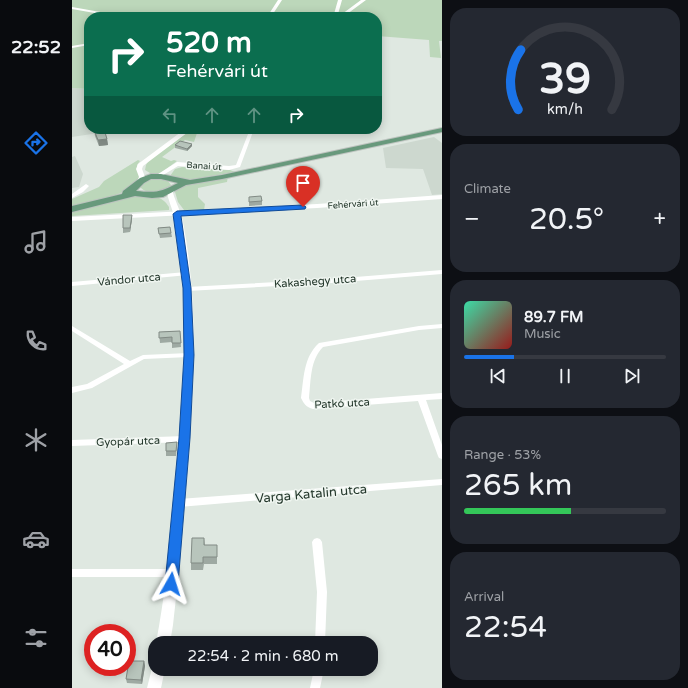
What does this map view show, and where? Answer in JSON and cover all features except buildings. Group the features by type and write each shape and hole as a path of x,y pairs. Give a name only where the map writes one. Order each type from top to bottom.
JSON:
{"main road":[{"path":"102,201 129,192 138,184 155,177 171,184 197,181 442,130"},
{"path":"138,184 140,190 150,194"},
{"path":"72,209 135,193 163,194 171,184"}],"street":[{"path":"272,12 280,0"},
{"path":"337,12 340,0"},
{"path":"347,12 364,0"},
{"path":"72,8 88,12"},
{"path":"72,47 84,45"},
{"path":"138,184 142,177 139,167 182,134"},
{"name":"Banai út","path":"155,177 178,164 228,168 238,166 250,134"},
{"path":"144,162 142,166 143,170 155,177"},
{"name":"Banai út","path":"171,184 169,174 178,164"},
{"path":"164,636 173,572 185,438 189,355 186,274 175,209 170,193 171,184"},
{"path":"72,196 81,192 86,186"},
{"path":"150,194 161,196 175,209"},
{"name":"Fehérvári út","path":"72,219 175,209 318,206 442,197"},
{"name":"Kakashegy utca","path":"187,288 331,281 442,272"},
{"name":"Vándor utca","path":"72,284 186,274"},
{"name":"Patkó utca","path":"442,326 321,345 315,350 312,356 305,398 307,404 313,406 442,396"},
{"path":"72,328 130,364"},
{"path":"72,390 89,386 143,357 189,355"},
{"path":"421,397 442,456"},
{"name":"Gyopár utca","path":"72,443 185,438"},
{"name":"Varga Katalin utca","path":"179,503 442,482"},
{"path":"317,542 322,592 320,636"},
{"path":"72,573 173,572"},
{"path":"154,688 157,676"},
{"path":"316,688 318,676"}],"shaded area":[{"path":"72,88 84,89 84,134 92,134 72,137"},
{"path":"434,137 442,143 442,194 432,195 423,169 386,168 383,148"},
{"path":"75,156 83,174 79,187 72,188 72,157"}],"green space":[{"path":"72,0 442,0 442,41 439,41 441,58 430,57 429,40 382,36 382,12 84,12 84,89 72,88"},
{"path":"185,134 197,134 194,142 185,140 162,157 171,161 177,161 158,175 145,170 149,160"},
{"path":"138,160 140,161 137,165 137,170 140,176 136,183 129,189 110,197 72,207 72,199 99,187 104,181"},
{"path":"182,167 230,170 235,172 188,180 170,176 175,169"},
{"path":"228,176 227,182 198,188 198,197 205,204 204,210 184,210 178,202 175,192 181,186"},
{"path":"156,178 168,181 171,185 161,192 148,192 141,188 140,186 147,179"},
{"path":"138,194 160,198 169,207 169,210 72,216 72,212"}],"route":[{"path":"171,584 185,438 189,355 187,288 177,214 303,207"}]}
